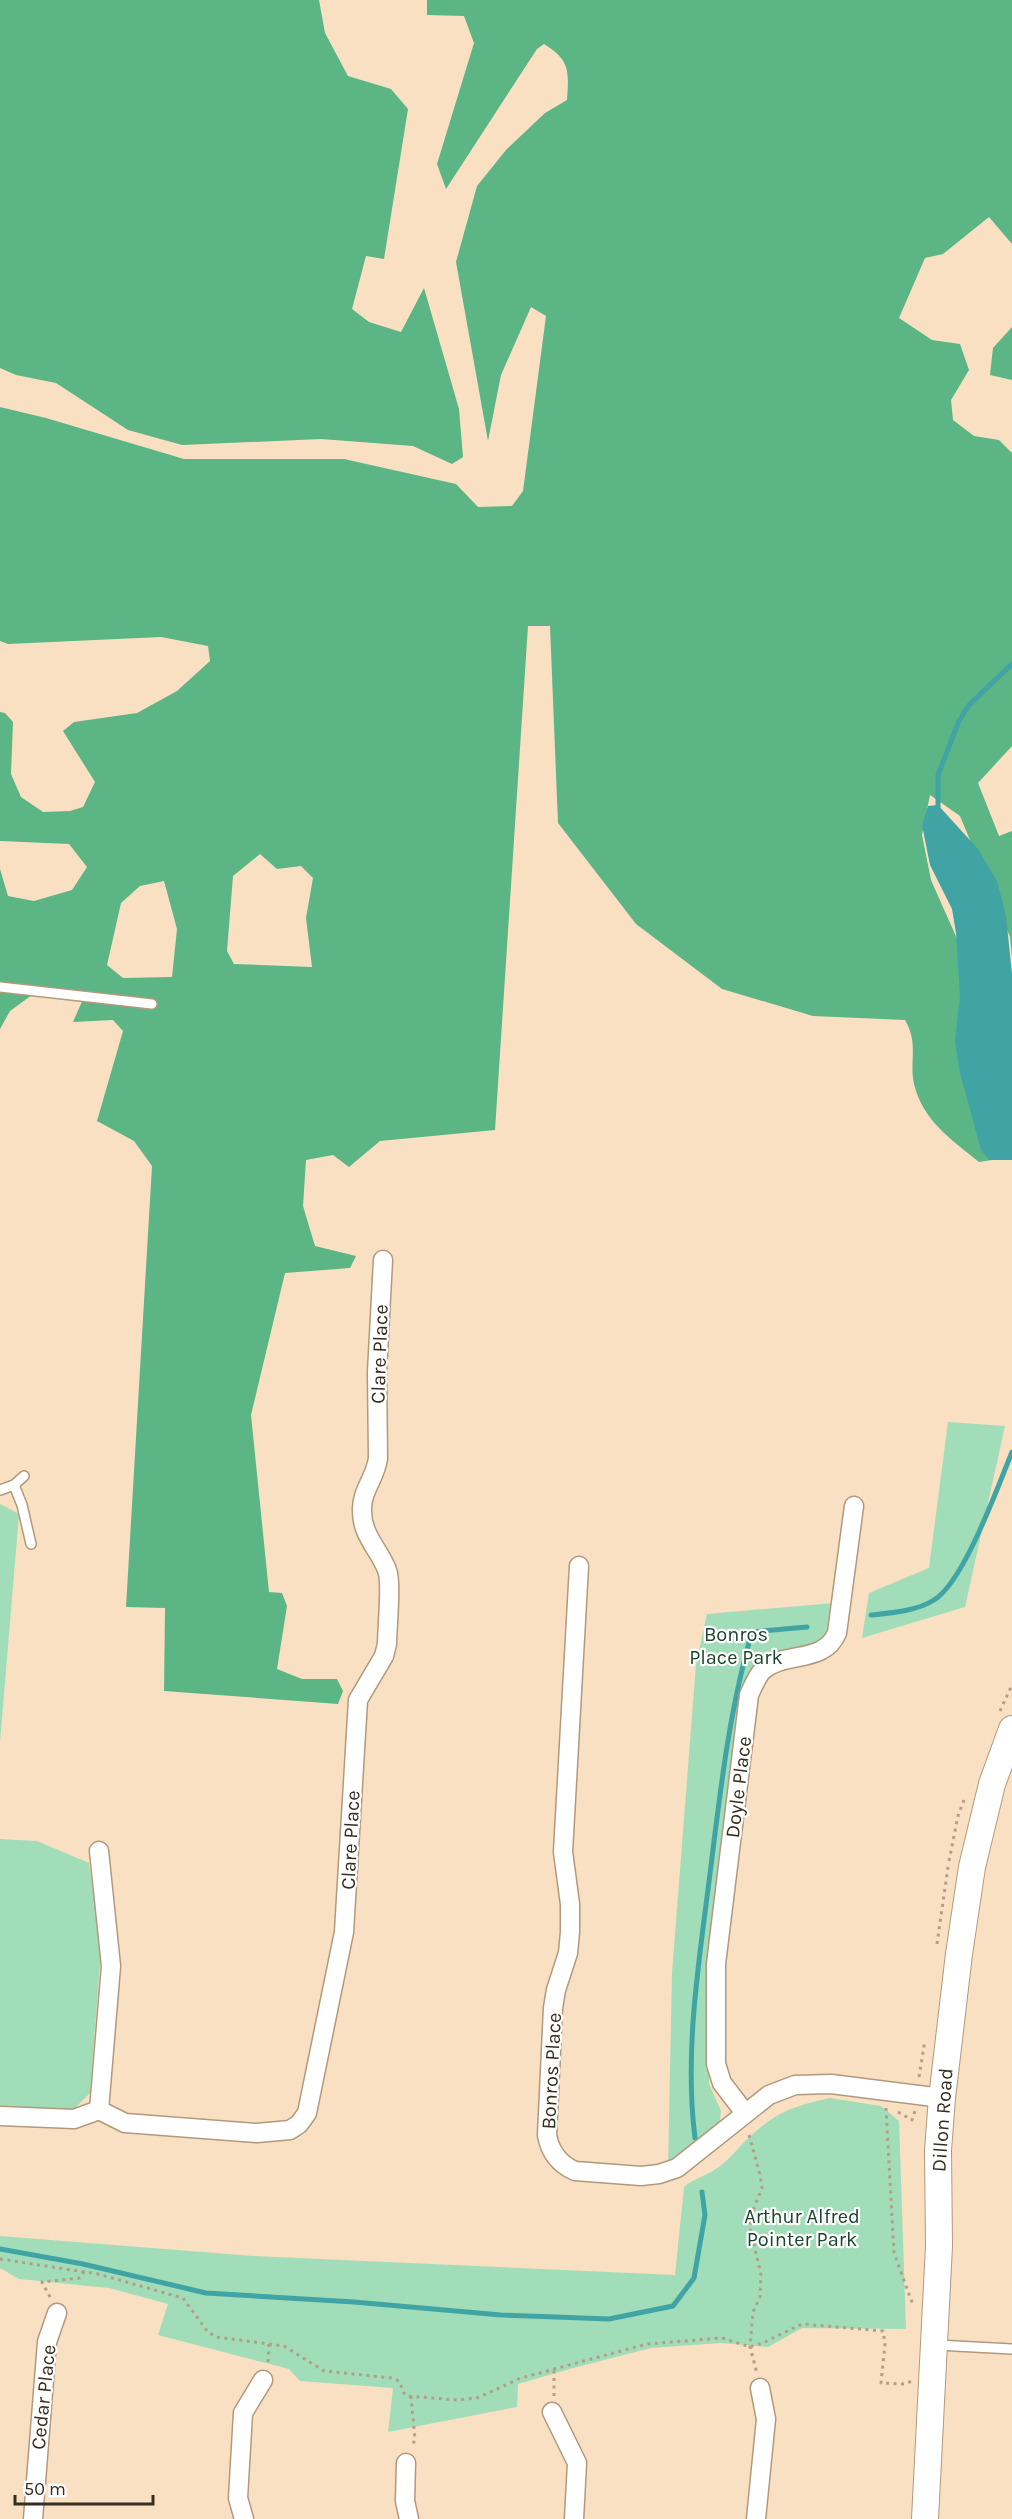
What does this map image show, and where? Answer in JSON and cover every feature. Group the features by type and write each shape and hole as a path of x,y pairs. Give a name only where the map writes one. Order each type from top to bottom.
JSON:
{"main road":[{"name":"Dillon Road","path":"925,2519 939,2246 938,2150 942,2098 958,1954 972,1867 992,1784 1012,1729"}],"street":[{"name":"Clare Place","path":"99,2110 125,2123 257,2133 290,2130 299,2124 307,2113 345,1932 358,1701 384,1656 387,1644 388,1571 375,1551 364,1527 362,1514 362,1500 377,1469 378,1458 376,1393 383,1260"},
{"name":"Doyle Place","path":"745,2113 722,2083 716,2064 716,1964 749,1695 763,1670 774,1664 818,1653 834,1641 854,1506"},
{"name":"Bonros Place","path":"579,1566 563,1852 570,1904 570,1932 568,1953 554,1999 547,2135 548,2144 558,2161 574,2171 641,2176 659,2174 677,2168 745,2113 778,2090 811,2083 942,2098"},
{"path":"0,2116 74,2120 99,2110 111,1966 99,1851"},
{"name":"Cedar Place","path":"33,2519 47,2342 57,2313"},
{"path":"244,2519 237,2498 243,2413 263,2380"},
{"path":"756,2519 766,2419 760,2388"},
{"path":"552,2412 577,2463 574,2519"},
{"path":"406,2463 405,2500 409,2519"}],"lane":[{"path":"0,987 152,1004"},
{"path":"0,1490 14,1485 24,1476"},
{"path":"14,1485 22,1505 32,1544"},
{"path":"934,2344 1012,2349"}],"path":[{"path":"914,2307 894,2253 886,2108 892,2108 912,2120 916,2096"},
{"path":"745,2113 750,2120 750,2142 762,2188 753,2210 750,2227 761,2275 760,2297 753,2312 750,2346 760,2388"},
{"path":"0,2259 84,2272 183,2298 207,2331 216,2337 285,2346 324,2372 392,2378 399,2382 404,2393 411,2396 457,2400 477,2398 521,2378 647,2344 722,2338 750,2346 765,2342 801,2324 879,2330 884,2335 881,2383 905,2384 915,2378"},
{"path":"57,2313 42,2282 80,2278 84,2272"},
{"path":"552,2412 554,2368"},
{"path":"406,2463 415,2439 411,2396"}],"green space":[{"path":"0,0 319,0 325,33 348,76 391,89 408,109 384,259 366,256 352,309 369,322 401,332 424,288 459,409 463,457 452,464 413,446 321,439 182,445 128,430 56,383 16,375 0,368"},
{"path":"427,0 1012,0 1012,244 989,217 943,254 925,258 899,318 932,340 960,344 969,370 951,400 953,420 974,436 999,440 1012,453 1012,746 978,783 999,836 1012,831 1012,957 1010,937 960,816 930,795 922,835 931,880 970,968 995,1147 992,1160 979,1162 931,1119 918,1097 914,1084 913,1044 905,1020 813,1016 722,989 636,924 558,823 550,626 528,626 495,1130 380,1141 349,1167 333,1155 306,1160 303,1206 315,1246 356,1256 350,1268 285,1273 251,1415 269,1592 282,1593 287,1606 277,1669 302,1679 337,1679 343,1691 338,1704 164,1691 165,1608 126,1607 152,1166 134,1141 97,1121 123,1031 113,1020 73,1022 84,997 43,987 10,1011 0,1029 0,869 8,896 34,901 72,890 87,867 69,844 0,841 0,712 5,713 13,722 11,774 21,797 43,812 70,811 83,807 95,782 63,731 74,722 137,713 177,691 210,661 208,646 161,637 8,644 0,641 0,407 46,418 184,459 344,459 456,484 478,507 512,506 523,491 546,316 531,307 501,375 488,441 456,262 477,186 506,150 545,113 567,100 566,67 559,55 544,44 537,49 446,189 437,164 474,43 464,16 427,15","holes":["260,854 277,869 301,866 313,878 306,918 312,967 234,964 227,951 233,876","164,881 177,929 172,977 123,978 107,965 121,903 140,886"]},
{"path":"1012,327 1012,380 990,375 993,348"},
{"path":"948,1422 1005,1426 965,1607 862,1638 869,1593 929,1568"},
{"path":"0,1504 19,1514 0,1742"},
{"name":"Bonros Place Park","path":"834,1603 827,1639 756,1670 711,1969 709,2084 721,2111 719,2128 668,2168 672,1973 696,1664 707,1614"},
{"path":"0,1839 37,1841 89,1863 101,1949 90,2093 71,2112 0,2108"},
{"name":"Arthur Alfred Pointer Park","path":"830,2098 881,2106 899,2121 906,2329 802,2328 768,2347 721,2343 651,2348 518,2384 517,2407 388,2432 393,2388 300,2381 289,2369 158,2335 168,2304 109,2288 19,2279 0,2268 0,2236 253,2256 675,2275 684,2187 720,2166 763,2125 780,2114 798,2106"}],"water":[{"path":"938,805 978,849 997,881 1006,916 1012,974 1012,1160 989,1160 981,1150 960,1073 955,1042 960,995 956,933 952,909 930,865 922,825 928,806"}],"waterway":[{"path":"938,811 938,775 959,721 969,705 1012,664"},
{"path":"871,1615 920,1607 934,1600 945,1590 957,1574 979,1532 1012,1452"},
{"path":"695,2138 691,2073 694,2006 722,1783 737,1692 752,1632 807,1627"},
{"path":"0,2249 83,2264 206,2293 354,2302 501,2315 609,2319 673,2306 694,2278 705,2215 702,2192"}]}
